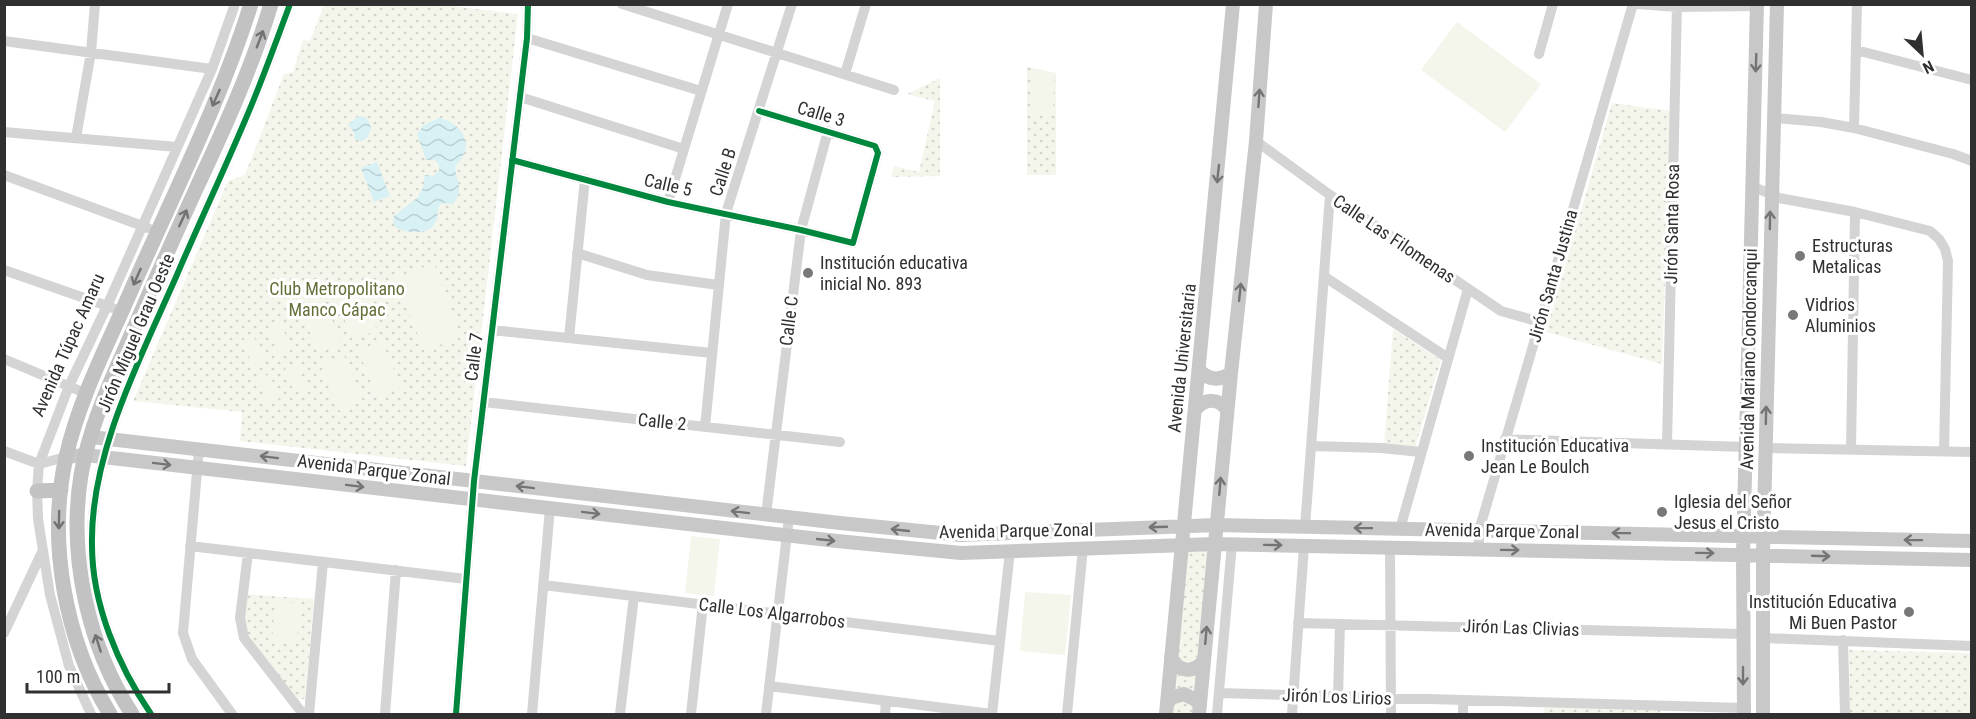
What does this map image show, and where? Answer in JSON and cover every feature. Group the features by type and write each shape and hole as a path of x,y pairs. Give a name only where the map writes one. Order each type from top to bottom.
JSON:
{"highway":[{"name":"Avenida Túpac Amaru","path":"110,714 85,662 69,610 63,578 59,536 61,490 66,457 86,393 122,311 150,229 192,154 226,75 251,4"},
{"path":"132,714 106,668 82,585 78,545 81,475 85,455 107,391 234,104 271,4"},
{"path":"192,154 209,161 222,171"},
{"path":"37,491 61,490"}],"main road":[{"name":"Avenida Universitaria","path":"1166,709 1233,4"},
{"path":"1199,710 1227,410 1256,141 1266,4"},
{"name":"Avenida Mariano Condorcanqui","path":"1763,714 1762,554 1777,4"},
{"name":"Avenida Mariano Condorcanqui","path":"1744,711 1743,536 1757,5"},
{"path":"1199,370 1214,379 1220,379 1231,373"},
{"path":"1196,409 1200,404 1212,400 1227,410"},
{"name":"Avenida Parque Zonal","path":"91,437 961,535 1217,525 1971,542"},
{"name":"Avenida Parque Zonal","path":"66,457 85,455 787,536 961,553 1232,544 1971,560"},
{"path":"1745,463 1765,464"},
{"path":"1788,537 1788,555"},
{"path":"1171,657 1174,663 1186,670 1200,666 1204,661"},
{"path":"1166,709 1171,698 1184,694 1196,700 1199,710"}],"street":[{"path":"76,138 91,52 95,4"},
{"name":"Avenida Túpac Amaru","path":"91,714 69,666 50,595 38,519 39,464 69,386 107,306 150,229 177,147 212,69 235,4"},
{"name":"Jirón Miguel Grau Oeste","path":"151,714 135,691 121,661 102,608 95,577 92,545 93,519 103,457 150,337 255,95 290,4"},
{"name":"Calle 7","path":"456,714 474,481 527,38 528,4"},
{"path":"622,4 894,90"},
{"path":"668,202 728,4"},
{"name":"Calle B","path":"705,427 717,285 726,213 792,4"},
{"path":"845,74 866,4"},
{"path":"1539,54 1553,4"},
{"name":"Jirón Santa Justina","path":"1479,549 1479,531 1633,4"},
{"path":"1638,4 1757,5"},
{"path":"1854,128 1857,4"},
{"name":"Jirón Santa Rosa","path":"1667,444 1677,6"},
{"path":"527,38 702,91"},
{"path":"4,41 212,69"},
{"path":"1856,50 1971,80"},
{"path":"520,97 684,149"},
{"name":"Calle 3","path":"759,111 875,146 878,153 853,243"},
{"path":"1774,118 1821,122 1854,128 1953,154 1971,161"},
{"name":"Calle C","path":"766,514 801,230 828,131"},
{"path":"4,132 177,147"},
{"name":"Calle Las Filomenas","path":"1256,141 1330,195 1468,289 1501,310 1540,322"},
{"name":"Calle 5","path":"512,160 668,202 726,213 853,243"},
{"path":"4,175 150,229"},
{"path":"569,338 585,179"},
{"path":"1752,186 1779,198 1930,231 1939,239 1946,249 1948,261 1944,451"},
{"path":"1305,527 1330,195"},
{"path":"1851,449 1855,213"},
{"path":"578,253 647,276 717,285"},
{"path":"4,270 122,311"},
{"path":"1325,278 1448,358"},
{"path":"1400,529 1468,289"},
{"path":"492,330 712,353"},
{"path":"4,359 86,393"},
{"name":"Calle 2","path":"484,402 840,442"},
{"path":"1505,439 1745,447"},
{"path":"1312,446 1421,452"},
{"path":"1765,448 1971,452"},
{"path":"199,449 183,633 192,659 232,714"},
{"path":"4,451 39,464 66,457"},
{"path":"532,714 550,508"},
{"path":"766,714 789,517"},
{"path":"1217,714 1232,544"},
{"path":"190,546 466,579"},
{"path":"1292,714 1304,546"},
{"path":"1390,547 1391,714"},
{"path":"1067,714 1083,548"},
{"path":"4,633 43,550"},
{"path":"769,686 992,714 1010,551"},
{"path":"248,553 240,618 244,638 303,714"},
{"path":"309,714 323,562"},
{"path":"385,714 396,570"},
{"name":"Calle Los Algarrobos","path":"543,585 1000,641"},
{"path":"620,714 634,596"},
{"path":"691,714 703,604"},
{"name":"Jirón Las Clivias","path":"1298,623 1743,634"},
{"path":"1338,697 1340,624"},
{"path":"1763,638 1971,646"},
{"path":"1843,640 1845,714"},
{"name":"Jirón Los Lirios","path":"1219,693 1536,702 1666,710 1744,711"},
{"path":"1463,700 1463,714"},
{"path":"885,714 886,701"},
{"path":"1536,702 1536,714"}],"green space":[{"name":"Club Metropolitano Manco Cápac","path":"435,4 518,14 466,466 240,441 242,412 133,401 228,181 245,175 284,74 293,72 303,40 310,41 324,5"},
{"path":"1457,22 1541,84 1505,132 1421,70"},
{"path":"1027,67 1056,73 1056,175 1027,175"},
{"path":"1031,73 1054,73 1053,114 1030,113"},
{"path":"940,78 940,176 891,177 894,166 919,172 935,101 907,94"},
{"path":"1612,103 1671,111 1662,364 1546,332"},
{"path":"434,263 461,337 424,351 396,278"},
{"path":"358,284 377,330 353,340 334,294"},
{"path":"323,297 342,344 318,353 299,307"},
{"path":"282,325 291,350 279,354 270,329"},
{"path":"1393,329 1441,360 1415,448 1384,445"},
{"path":"254,336 264,361 252,365 242,340"},
{"path":"382,341 401,387 377,397 358,350"},
{"path":"344,355 363,401 339,411 320,364"},
{"path":"297,364 306,389 294,393 285,368"},
{"path":"270,374 279,399 267,404 258,379"},
{"path":"691,536 720,539 714,596 685,593"},
{"path":"1185,550 1209,550 1194,714 1170,714"},
{"path":"1025,592 1071,595 1065,655 1020,651"},
{"path":"245,594 314,599 305,699 293,699 243,628"},
{"path":"275,601 300,603 297,642 272,640"},
{"path":"1849,650 1971,653 1971,714 1850,714"},
{"path":"1544,708 1660,710 1660,714 1544,714"}],"water":[{"path":"358,116 366,117 371,127 368,137 361,141 354,139 354,132 348,125"},
{"path":"439,118 456,126 466,142 464,154 455,166 459,195 453,204 443,203 439,206 436,221 429,229 413,232 396,228 393,223 394,216 418,197 425,175 434,176 439,170 439,165 435,160 426,160 417,134 424,125"},
{"path":"377,162 390,196 374,202 361,168"}],"cycle path":[{"path":"151,714 118,655 109,634 97,590 92,545 99,476 108,442 133,374 246,117 290,4"},
{"path":"456,714 474,481 527,38 528,4"},
{"path":"512,160 668,202 853,243 878,153 875,146 759,111"}],"place":[{"name":"Estructuras Metalicas","path":"1800,256"},
{"name":"Institución educativa inicial No. 893","path":"808,273"},
{"name":"Vidrios Aluminios","path":"1793,315"},
{"name":"Institución Educativa Jean Le Boulch","path":"1469,456"},
{"name":"Iglesia del Señor Jesus el Cristo","path":"1662,512"},
{"name":"Institución Educativa Mi Buen Pastor","path":"1909,612"}]}
